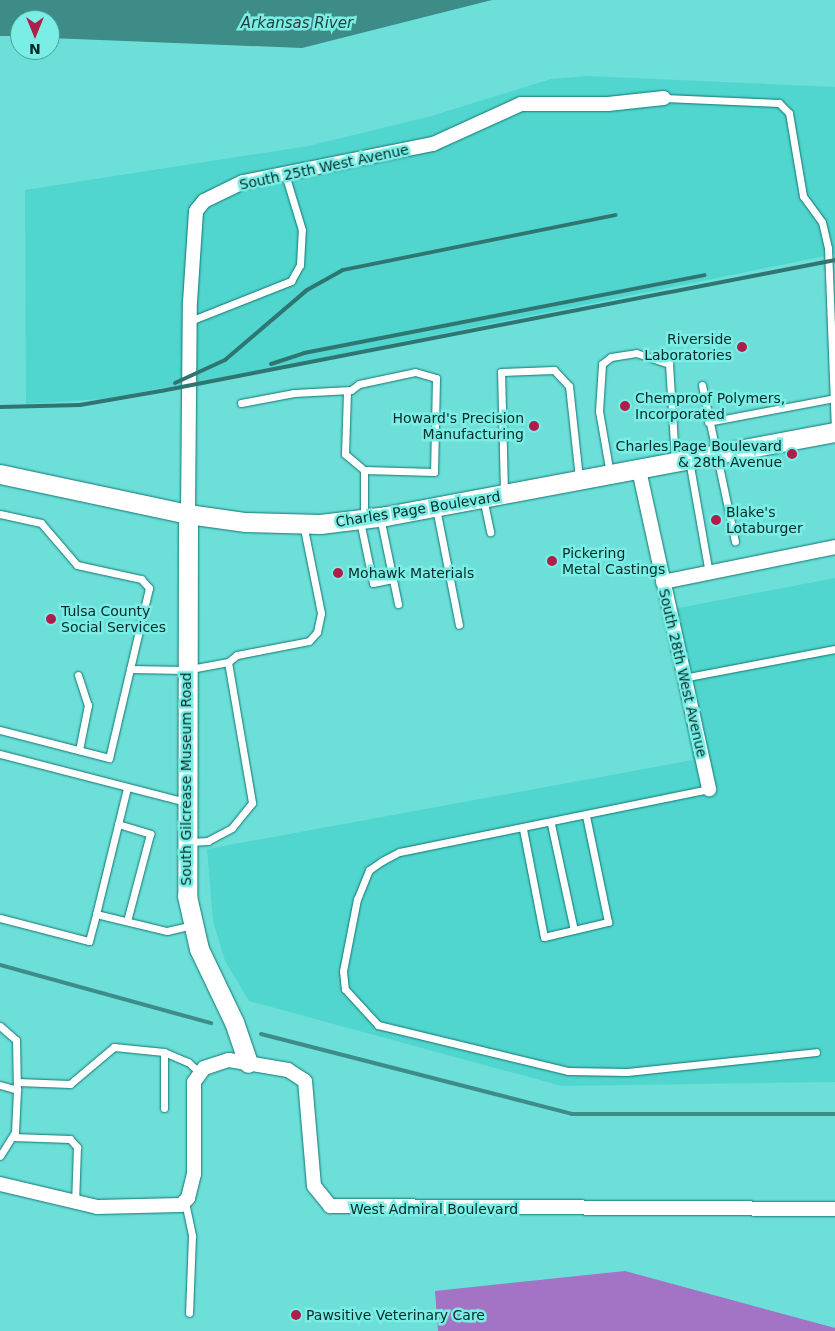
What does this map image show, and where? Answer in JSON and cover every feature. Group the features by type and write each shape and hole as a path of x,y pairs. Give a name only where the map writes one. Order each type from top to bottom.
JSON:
{"main road":[{"name":"Charles Page Boulevard","path":"0,474 188,514 303,524 368,519 835,432"},
{"name":"South Gilcrease Museum Road","path":"188,514 185,670 185,842 192,924 248,1063"}],"street":[{"name":"South 25th West Avenue","path":"188,514 190,321 196,211 204,200 242,182 433,144 521,104 608,104 664,98"},
{"name":"South 28th West Avenue","path":"639,470 683,678 709,789"},
{"path":"662,582 835,547"},
{"name":"West Admiral Boulevard","path":"199,1072 229,1060 288,1070 305,1081 314,1186 330,1206 835,1210"},
{"path":"0,1184 28,1188 75,1204 170,1208 185,1202 194,1174 194,1089 199,1072"}],"lane":[{"path":"664,98 779,103 789,113 803,196 822,222 828,248 835,432"},
{"path":"190,321 291,281 300,265 302,230 285,174"},
{"path":"610,475 599,411 602,364 611,357 636,352 669,364 682,461 709,573"},
{"path":"504,494 501,372 554,370 569,386 579,480"},
{"path":"241,403 294,393 347,391 415,372 436,378 434,472 364,470 345,454 347,391"},
{"path":"702,385 714,455 735,542"},
{"path":"708,422 834,398"},
{"path":"364,470 373,583 393,579"},
{"path":"483,498 490,532"},
{"path":"436,507 459,625"},
{"path":"0,514 40,523 77,565 140,580 149,588 110,758 0,730"},
{"path":"368,519 393,579 398,604"},
{"path":"130,669 185,670 228,662 237,655 309,641 317,632 321,613 303,524"},
{"path":"683,678 835,649"},
{"path":"185,842 208,841 232,828 252,803 228,662"},
{"path":"78,675 88,705 79,750"},
{"path":"0,754 185,802"},
{"path":"0,918 89,941 127,788"},
{"path":"709,789 551,824 399,852 369,870 357,899 343,971 345,988 378,1025 568,1071 627,1072 816,1052"},
{"path":"523,829 544,937 608,922 586,816"},
{"path":"118,824 150,834 127,921"},
{"path":"551,824 574,930"},
{"path":"96,914 167,931 192,924"},
{"path":"0,1026 16,1040 17,1086 13,1137 0,1156"},
{"path":"0,1085 70,1084 114,1047 164,1052 188,1062 199,1072"},
{"path":"164,1052 164,1108"},
{"path":"13,1137 70,1139 77,1147 75,1204"},
{"path":"185,1202 192,1236 188,1313"}],"shaded area":[{"path":"587,76 835,87 835,254 282,366 103,399 26,404 25,190 308,146 428,117 551,79"},
{"path":"835,578 835,1082 562,1086 249,1001 225,961 213,921 207,849 693,760 663,611"},
{"path":"625,1271 835,1328 835,1331 438,1331 435,1291"}],"water":[{"name":"Arkansas River","path":"0,0 492,0 302,48 60,38 60,10 10,10 10,36 0,36"}],"waterway":[{"path":"0,965 211,1023"},
{"path":"261,1034 572,1114 835,1114"}],"railway":[{"path":"175,383 225,360 307,290 343,270 616,215"},
{"path":"0,407 80,405 161,391 835,260"},
{"path":"271,364 304,353 704,275"}],"place":[{"name":"Riverside Laboratories","path":"742,347"},
{"name":"Chemproof Polymers, Incorporated","path":"625,406"},
{"name":"Howard's Precision Manufacturing","path":"534,426"},
{"name":"Charles Page Boulevard & 28th Avenue","path":"792,454"},
{"name":"Blake's Lotaburger","path":"716,520"},
{"name":"Pickering Metal Castings","path":"552,561"},
{"name":"Mohawk Materials","path":"338,573"},
{"name":"Tulsa County Social Services","path":"51,619"},
{"name":"Pawsitive Veterinary Care","path":"296,1315"}]}
